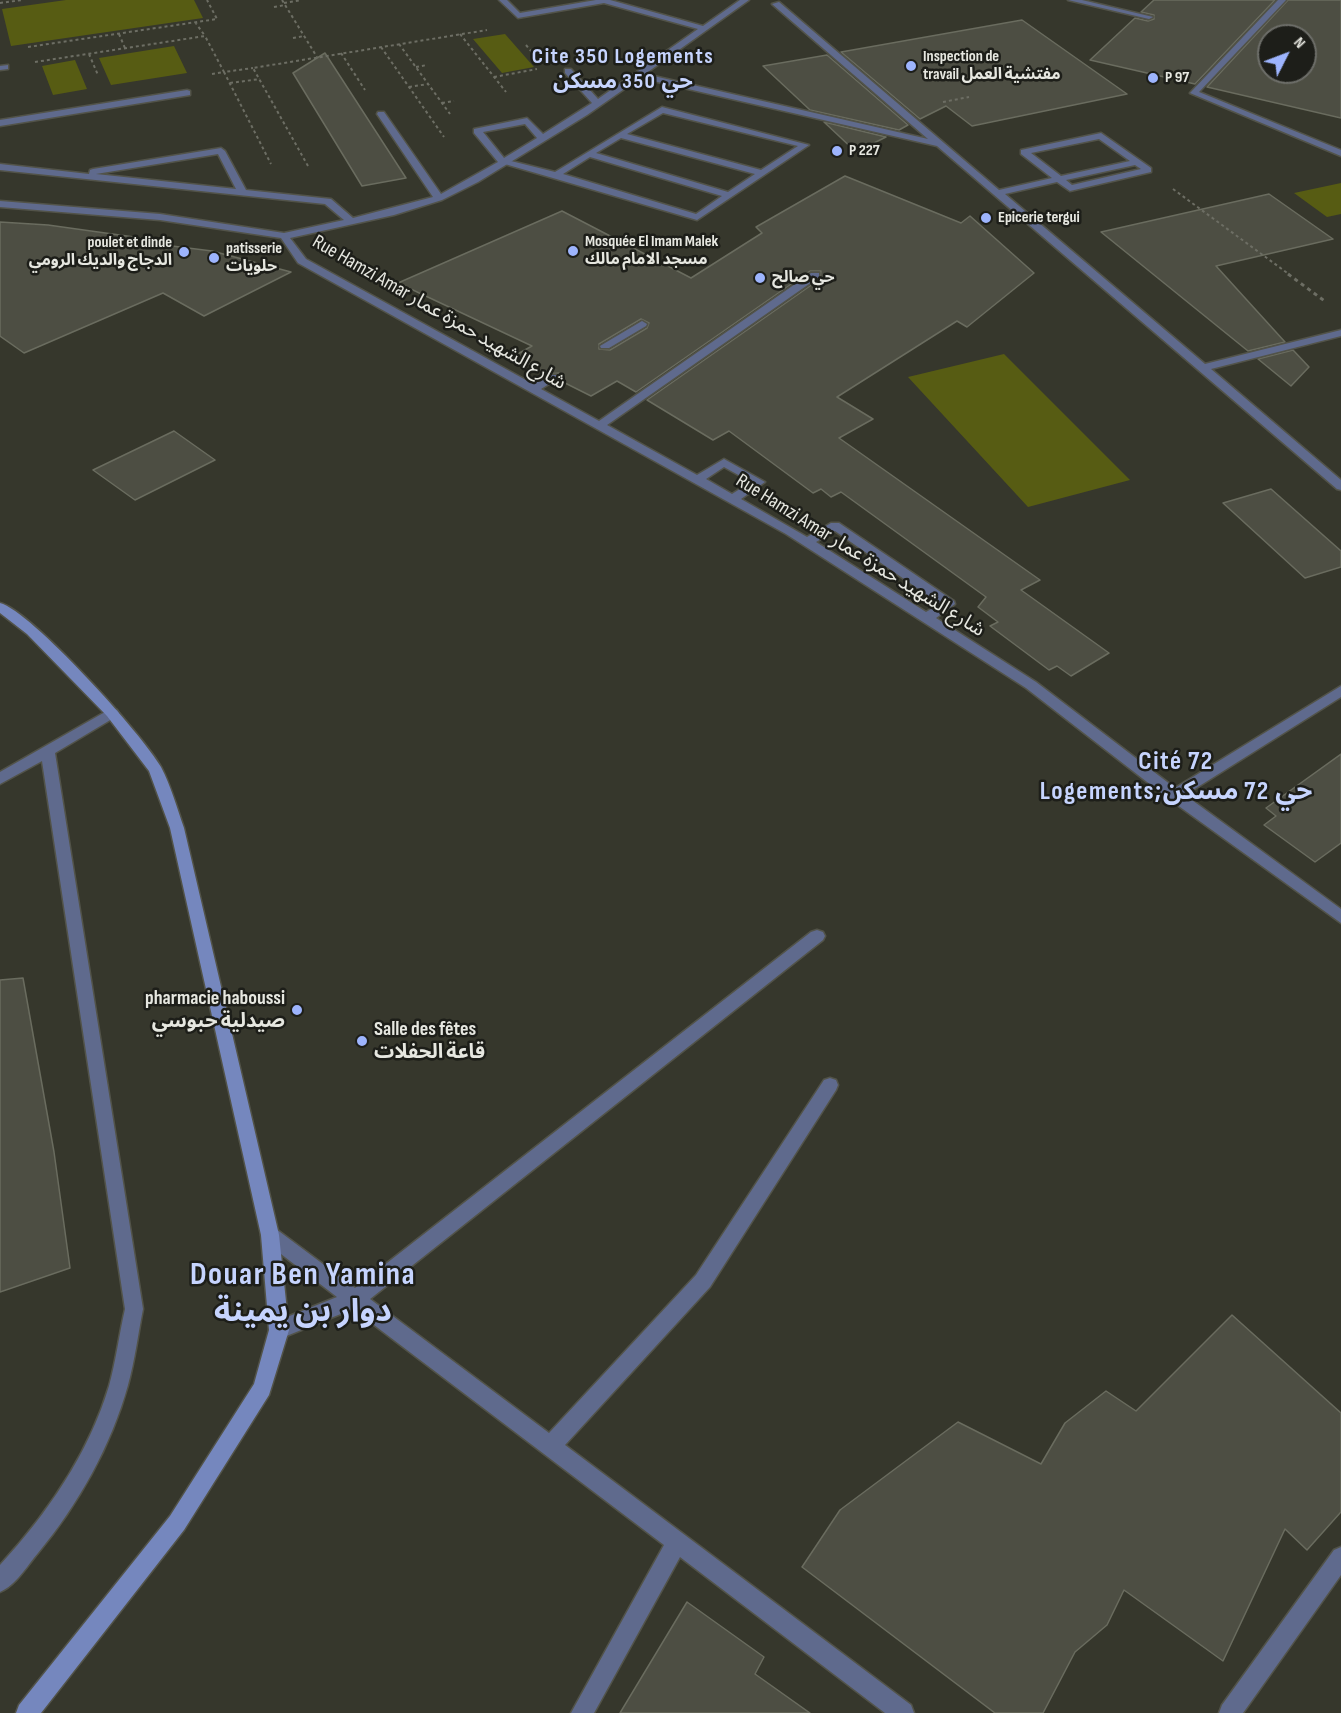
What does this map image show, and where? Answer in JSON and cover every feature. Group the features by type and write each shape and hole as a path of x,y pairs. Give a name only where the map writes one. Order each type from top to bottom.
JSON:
{"main road":[{"path":"0,607 32,631 112,713 155,769 177,828 270,1235 279,1330 262,1388 177,1523 27,1713"}],"street":[{"path":"503,0 518,16 603,1 703,28"},
{"path":"0,204 160,217 284,236 352,222 439,198 474,180 597,104 745,0"},
{"path":"1072,0 1149,17"},
{"path":"1282,0 1194,93 1341,153"},
{"path":"776,4 1341,486"},
{"path":"568,71 597,104"},
{"path":"638,75 939,144"},
{"path":"0,123 187,93"},
{"path":"542,138 526,121 477,131 503,162 556,175 697,217 805,145 662,110 556,175"},
{"path":"381,114 439,198"},
{"path":"620,135 762,173"},
{"path":"1101,136 1137,162 1148,170 1070,188 1024,152 1101,136"},
{"path":"75,175 221,151 243,193"},
{"path":"588,154 729,195"},
{"path":"997,193 1137,162"},
{"path":"0,167 327,201 352,222"},
{"name":"Rue Hamzi Amar شارع الشهيد حمزة عمار","path":"284,236 302,261 807,542 1031,685 1174,795 1341,917"},
{"path":"599,426 815,275"},
{"path":"605,346 642,324"},
{"path":"1203,368 1341,333"},
{"path":"532,389 554,377"},
{"path":"697,480 724,462 759,482 732,499"},
{"path":"807,542 835,526 949,604 926,618"},
{"path":"1174,795 1341,691"},
{"path":"0,779 112,713"},
{"path":"0,1581 62,1504 96,1444 117,1393 134,1309 48,750"},
{"path":"279,1330 355,1299 817,936"},
{"path":"550,1447 703,1281 830,1085"},
{"path":"270,1235 903,1713"},
{"path":"582,1713 678,1542"},
{"path":"1230,1713 1341,1557"}],"path":[{"path":"0,3 22,0"},
{"path":"28,47 217,19 207,0"},
{"path":"274,7 283,2 301,0"},
{"path":"283,2 318,57"},
{"path":"195,22 224,72 490,29"},
{"path":"119,34 125,48"},
{"path":"460,34 508,94"},
{"path":"33,63 205,36"},
{"path":"293,38 304,36"},
{"path":"381,47 474,180"},
{"path":"341,53 381,114"},
{"path":"416,67 427,65"},
{"path":"253,68 327,201"},
{"path":"494,77 546,68"},
{"path":"230,84 260,78"},
{"path":"408,87 428,84"},
{"path":"442,103 454,101"},
{"path":"1166,183 1332,307"}],"green space":[{"path":"66,0 194,0 203,18 11,46 2,9"},
{"path":"505,34 534,67 502,73 473,39"},
{"path":"174,46 187,73 111,85 99,58"},
{"path":"75,60 87,89 53,95 42,66"},
{"path":"1341,183 1341,214 1327,217 1294,193"},
{"path":"1004,354 1130,480 1028,507 908,377"}],"building":[{"path":"1154,0 1275,0 1195,84 1090,60 1135,18 1148,21 1154,19 1154,15 1141,12"},
{"path":"1288,0 1341,0 1341,118 1207,87 1257,33 1257,84 1317,84 1317,24 1266,24"},
{"path":"1022,20 1127,94 972,126 946,106 920,119 841,52"},
{"path":"325,53 406,178 362,186 293,73"},
{"path":"827,55 908,125 899,130 810,110 763,66"},
{"path":"824,122 886,137 856,152"},
{"path":"845,176 961,223 970,216 1034,273 967,327 957,321 837,397 873,419 839,438 1040,580 1021,590 1109,653 1071,676 1057,666 1049,670 990,626 998,622 978,607 986,597 841,492 831,497 821,489 813,493 729,431 713,440 647,400 820,279 821,271 810,271 636,392 617,381 591,396 559,380 559,373 547,374 514,356 532,346 398,283 562,211 691,278 762,233 756,227","holes":["641,319 649,323 647,328 610,350 599,349 599,344"]},
{"path":"1269,194 1333,239 1216,266 1285,342 1248,351 1101,232"},
{"path":"0,222 48,225 134,237 172,246 212,251 291,272 204,316 163,293 24,353 0,336"},
{"path":"1293,350 1309,367 1291,386 1258,359"},
{"path":"174,431 215,460 135,500 93,470"},
{"path":"1271,489 1341,551 1341,567 1305,578 1223,503"},
{"path":"1341,754 1341,843 1315,862 1264,825 1276,816 1266,808"},
{"path":"23,978 54,1152 70,1268 0,1292 0,980"},
{"path":"1232,1315 1341,1413 1341,1512 1307,1550 1285,1529 1223,1661 1124,1590 1107,1625 1075,1652 1043,1713 995,1713 802,1567 840,1510 958,1422 1041,1464 1065,1423 1106,1391 1136,1411"},
{"path":"687,1602 764,1657 755,1674 810,1713 620,1713"}],"place":[{"name":"Inspection de travail مفتشية العمل","path":"911,66"},
{"name":"P 97","path":"1153,78"},
{"name":"P 227","path":"837,151"},
{"name":"Epicerie tergui","path":"986,218"},
{"name":"Mosquée El Imam Malek مسجد الامام مالك","path":"573,251"},
{"name":"poulet et dinde الدجاج والديك الرومي","path":"184,252"},
{"name":"patisserie حلويات","path":"214,258"},
{"name":"حي صالح","path":"760,278"},
{"name":"pharmacie haboussi صيدلية حبوسي","path":"297,1010"},
{"name":"Salle des fêtes قاعة الحفلات","path":"362,1041"}],"district":[{"name":"Cite 350 Logements حي 350 مسكن","path":"623,70"},
{"name":"Cité 72 Logements;حي 72 مسكن","path":"1176,777"},
{"name":"Douar Ben Yamina دوار بن يمينة","path":"303,1294"}]}
